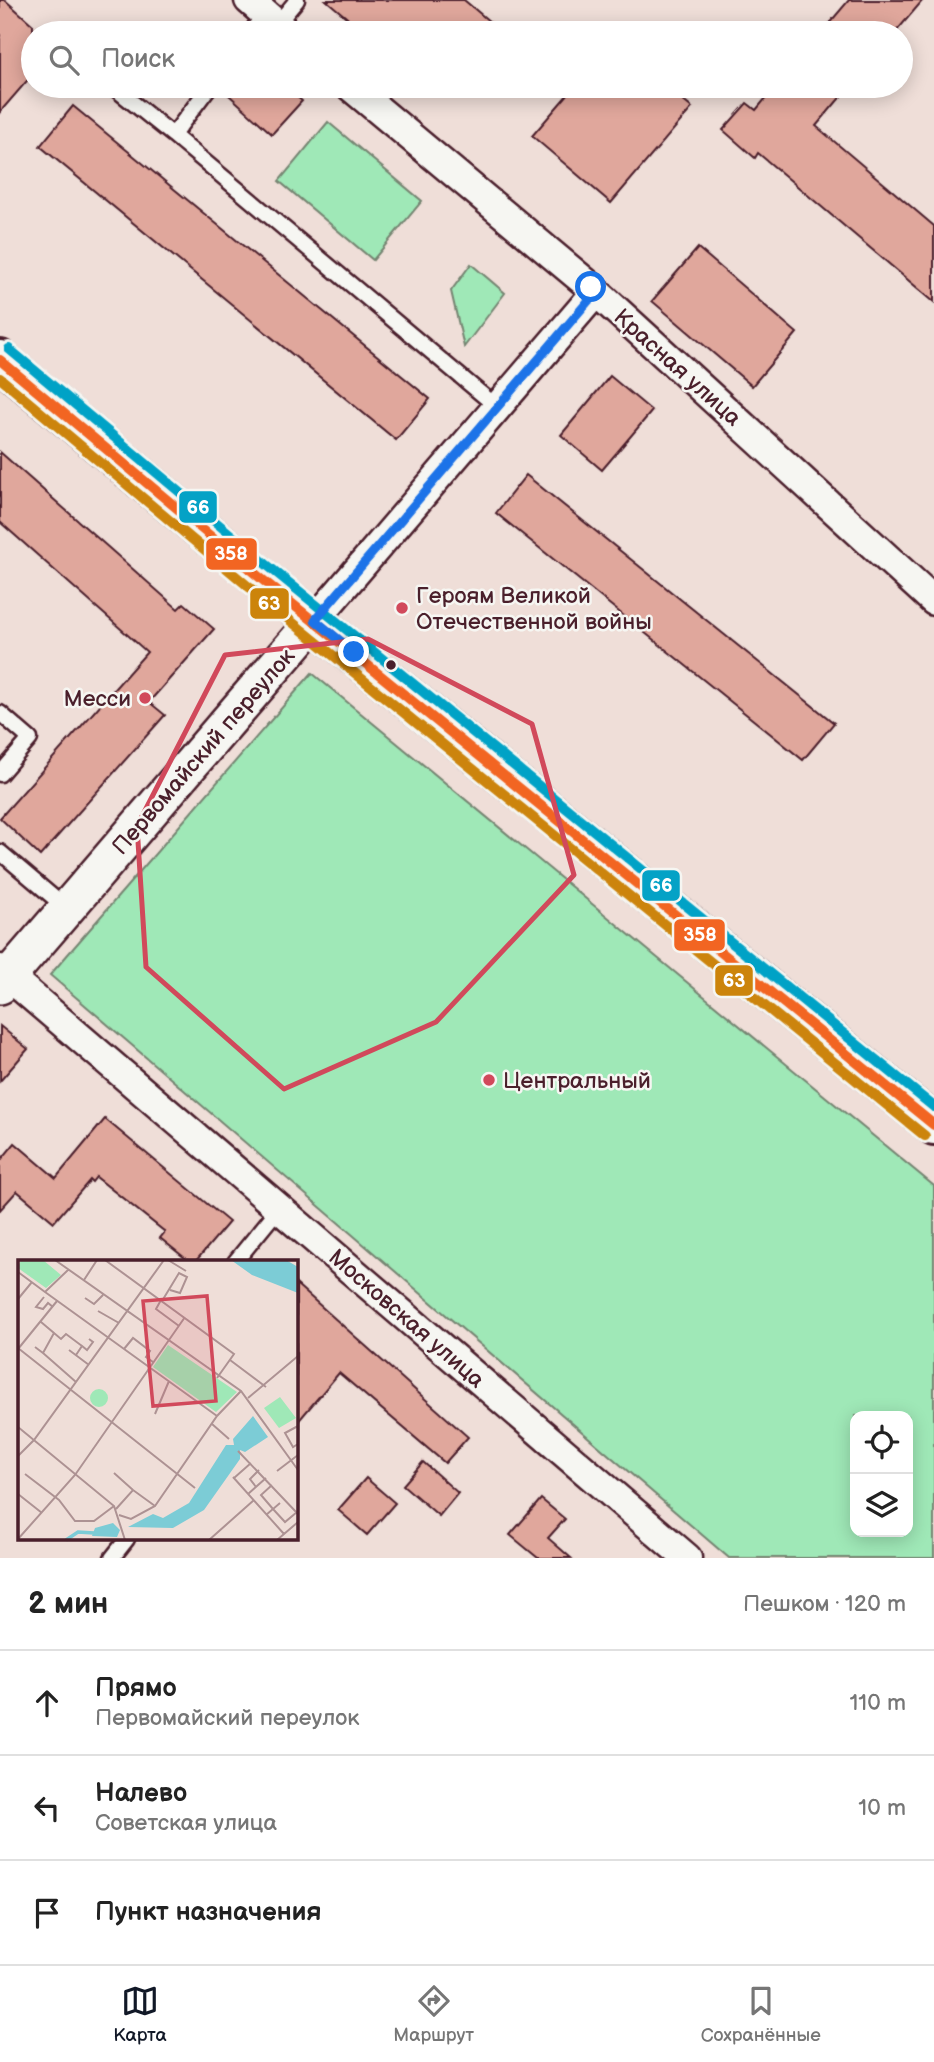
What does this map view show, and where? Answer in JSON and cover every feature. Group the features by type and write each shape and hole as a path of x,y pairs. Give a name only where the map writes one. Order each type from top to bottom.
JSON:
{"main road":[{"path":"0,359 934,1125"}],"street":[{"name":"Красная улица","path":"364,98 596,292 934,601"},
{"name":"Первомайский переулок","path":"3,977 67,909 596,292"},
{"name":"Московская улица","path":"3,977 279,1208 687,1558"}],"lane":[{"path":"266,21 297,0"},
{"path":"127,98 497,407"},
{"path":"173,135 202,98"},
{"path":"0,713 30,739 0,774"},
{"path":"0,852 67,909"},
{"path":"237,1260 279,1208"},
{"path":"113,1558 126,1540"}],"highlighted area":[{"path":"368,639 532,724 574,875 436,1022 284,1089 146,967 137,826 225,655"}],"green space":[{"path":"328,122 422,201 373,260 279,181"},
{"path":"471,264 505,293 464,347 451,291"},
{"name":"Центральный","path":"312,673 934,1186 934,1558 729,1558 50,975"}],"building":[{"path":"0,0 5,0 29,21 21,21 21,88 0,112"},
{"path":"326,0 464,0 489,21 351,21"},
{"path":"849,0 923,0 905,21 831,21"},
{"path":"232,98 298,98 302,101 272,134"},
{"path":"565,98 680,98 692,108 611,203 532,136"},
{"path":"766,98 840,98 816,126 934,226 934,302 758,153 755,158 723,130 747,103 756,110"},
{"path":"73,106 430,399 396,440 40,146"},
{"path":"698,248 797,333 752,386 652,301"},
{"path":"610,376 652,411 602,470 561,435"},
{"path":"0,452 178,609 184,603 214,629 149,702 165,715 40,856 0,818 147,652 0,522"},
{"path":"526,475 834,723 803,760 496,513"},
{"path":"0,1026 28,1049 0,1081"},
{"path":"105,1119 229,1222 197,1260 188,1260 160,1238 165,1232 96,1177 92,1182 90,1180 54,1222 17,1191 0,1210 0,1161 15,1143 56,1178"},
{"path":"298,1286 468,1437 445,1463 339,1373 298,1422"},
{"path":"423,1462 458,1493 439,1516 403,1485"},
{"path":"366,1478 395,1503 367,1535 338,1510"},
{"path":"541,1499 565,1519 548,1538 571,1558 538,1558 510,1535"}],"transit line":[{"name":"66","path":"9,349 267,565 934,1107"},
{"name":"358","path":"0,360 258,576 934,1125"},
{"name":"63","path":"0,378 249,587 925,1136"}],"place":[{"name":"Героям Великой Отечественной войны","path":"402,608"},
{"name":"Месси","path":"145,698"},
{"name":"Центральный","path":"489,1080"}],"route":[{"path":"354,652 315,620 596,292 591,287"}]}
